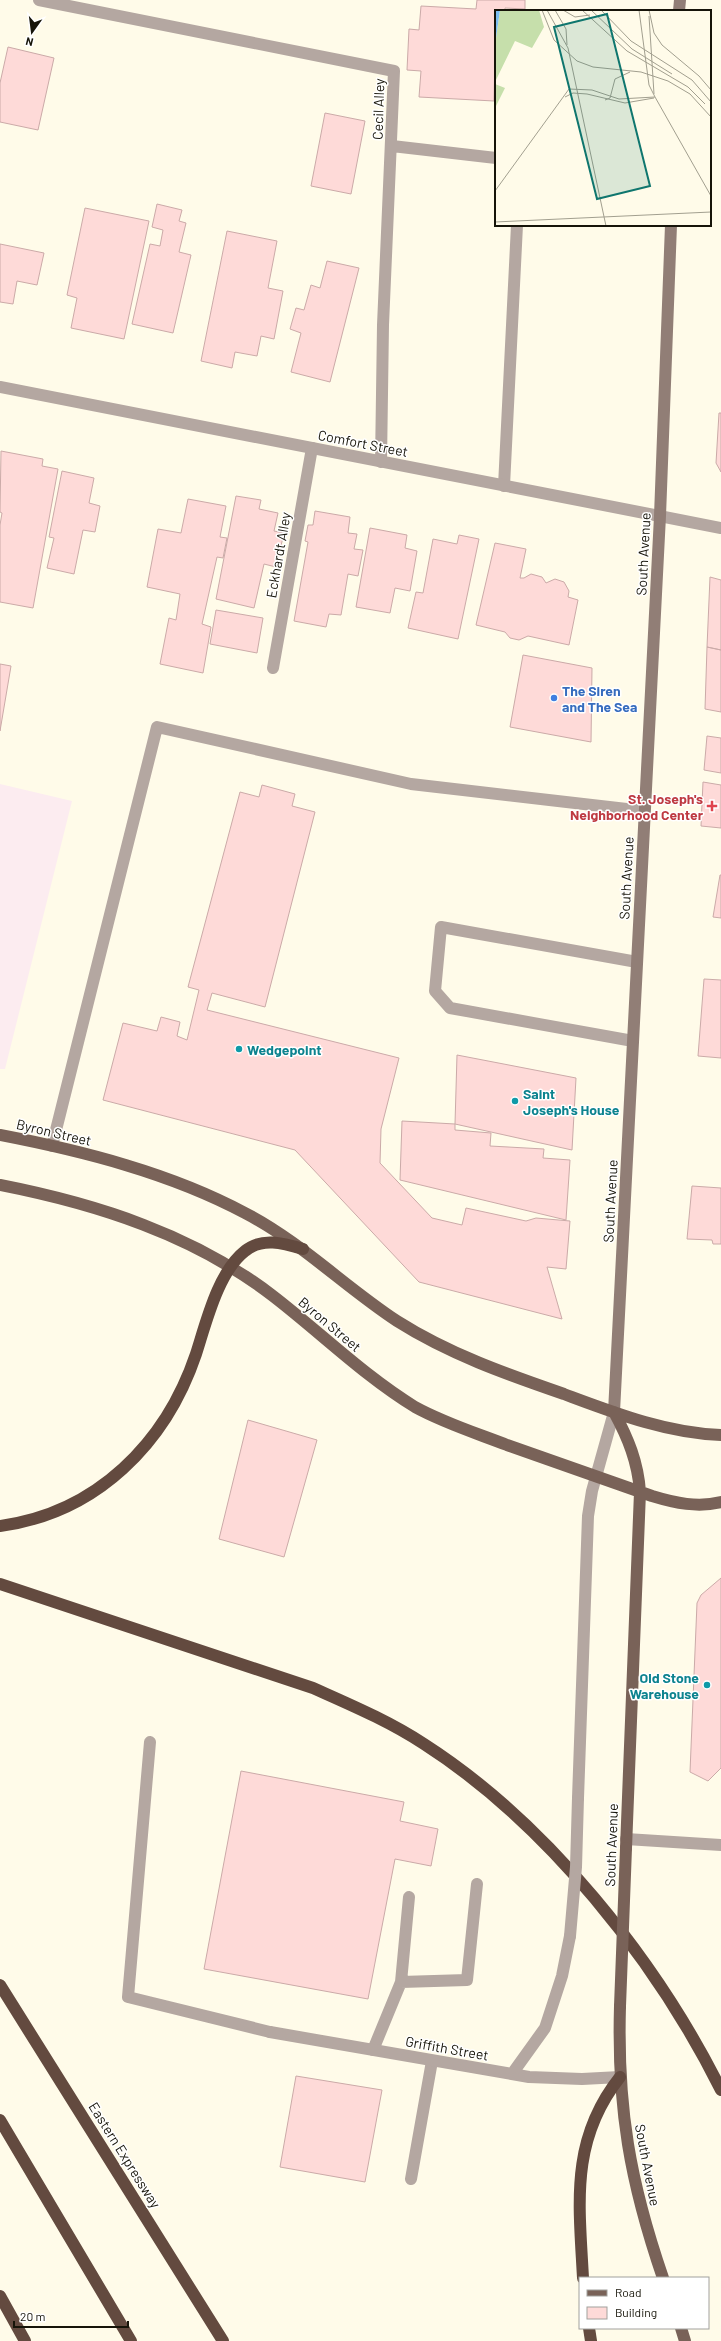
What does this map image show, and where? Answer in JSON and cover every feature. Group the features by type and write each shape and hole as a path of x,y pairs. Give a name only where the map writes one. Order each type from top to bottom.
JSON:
{"highway":[{"path":"0,1526 40,1516 72,1504 102,1486 139,1454 162,1423 181,1390 213,1304 231,1268 244,1251 263,1243 286,1244 303,1249"},
{"path":"0,1584 313,1688 359,1708 423,1743 446,1759 526,1825 561,1860 596,1901 645,1964 689,2031 721,2090"},
{"name":"Eastern Expressway","path":"0,1985 224,2341"},
{"path":"583,2277 580,2202 584,2151 593,2119 600,2105 620,2077"},
{"path":"0,2120 131,2341"},
{"path":"0,2296 25,2341"},
{"path":"589,2329 591,2341"}],"main road":[{"name":"South Avenue","path":"663,2277 645,2224 633,2179 623,2118 620,2077 620,2006 640,1492 637,1469 630,1444 614,1412 660,516 671,226"},
{"name":"Byron Street","path":"0,1135 52,1146 160,1177 246,1213 303,1249 396,1320 434,1343 456,1354 518,1379 614,1412 674,1430 721,1435"},
{"name":"Byron Street","path":"0,1185 70,1201 122,1217 188,1243 231,1268 274,1297 377,1382 417,1408 456,1426 640,1492 686,1504 700,1505 721,1502"},
{"path":"681,2329 685,2341"}],"street":[{"name":"Cecil Alley","path":"39,0 394,71 384,325 381,462"},
{"path":"392,146 495,158"},
{"path":"504,486 517,226"},
{"name":"Comfort Street","path":"0,386 721,528"},
{"name":"Eckhardt Alley","path":"273,668 312,448"},
{"path":"52,1146 157,727 411,784 644,811"},
{"path":"633,1041 450,1008 435,991 441,927 637,962"},
{"name":"South Avenue","path":"512,2074 545,2028 562,1976 570,1936 576,1867 587,1531 596,1476 614,1412"},
{"name":"Griffith Street","path":"150,1742 128,1997 270,2032 432,2061 547,2079 620,2077"},
{"path":"626,1844 721,1845"},
{"path":"401,1982 467,1980 477,1884"},
{"path":"373,2050 401,1982 409,1897"},
{"path":"411,2179 432,2061"}],"shaded area":[{"path":"0,784 72,801 5,1069 0,1069"}],"building":[{"path":"477,0 525,0 525,9 505,8 505,10 495,10 494,101 419,97 421,71 407,70 409,29 419,30 421,6 476,9"},
{"path":"8,47 54,58 38,130 0,122 0,83"},
{"path":"325,113 365,121 351,194 311,186"},
{"path":"157,204 182,210 179,221 186,223 179,252 191,255 173,333 132,324 150,244 160,246 163,230 152,227"},
{"path":"85,208 149,221 124,339 71,328 77,298 67,295"},
{"path":"227,231 277,241 268,288 283,291 274,339 261,336 257,356 235,352 232,368 201,361"},
{"path":"0,244 44,253 37,285 17,281 13,304 0,302"},
{"path":"327,261 359,268 330,382 291,372 301,333 290,329 296,308 304,310 311,285 320,288"},
{"path":"719,413 721,413 721,472 716,463"},
{"path":"1,451 43,459 42,466 58,469 33,608 0,602 0,525 2,513 0,512"},
{"path":"62,471 94,478 89,503 100,506 95,532 83,530 74,574 47,568 54,538 49,537"},
{"path":"236,496 261,500 259,509 278,513 274,531 284,533 276,567 264,564 254,608 216,599"},
{"path":"188,499 226,506 220,537 227,538 223,558 217,557 202,624 211,627 203,673 160,664 169,618 176,620 180,594 147,587 158,529 181,533"},
{"path":"315,511 350,517 348,533 357,534 354,549 363,550 358,576 348,574 341,615 329,614 326,627 294,621 308,542 305,541 308,525 313,525"},
{"path":"370,528 407,535 405,548 417,551 410,591 395,588 390,613 356,607"},
{"path":"459,535 479,539 458,639 408,628 416,592 423,593 433,539 457,544"},
{"path":"495,543 526,549 520,578 524,578 531,574 542,577 546,583 555,579 564,582 569,591 568,597 578,600 569,645 528,636 519,640 510,638 505,632 476,625"},
{"path":"710,577 721,580 721,650 707,647"},
{"path":"216,610 263,618 257,653 210,644"},
{"path":"707,647 721,650 721,712 705,709"},
{"name":"The Siren and The Sea","path":"523,655 592,668 591,742 510,727"},
{"path":"0,664 11,666 0,731"},
{"name":"St. Joseph's Neighborhood Center","path":"707,736 721,738 721,773 704,770"},
{"name":"St. Joseph's Neighborhood Center","path":"703,782 721,785 721,828 701,826"},
{"name":"Wedgepoint","path":"262,785 295,794 292,806 315,812 265,1007 212,993 207,1010 399,1058 381,1129 380,1163 432,1218 462,1225 466,1208 526,1221 536,1218 570,1221 566,1269 547,1267 562,1319 419,1282 295,1150 103,1100 123,1023 157,1031 161,1017 180,1022 177,1036 187,1040 199,990 188,987 240,792 259,797"},
{"path":"721,875 721,918 713,917"},
{"path":"704,979 721,980 721,1058 698,1056"},
{"name":"Saint Joseph's House","path":"457,1055 576,1078 572,1150 455,1124"},
{"path":"402,1121 455,1124 455,1130 491,1133 490,1146 544,1149 543,1158 570,1160 566,1220 400,1180"},
{"path":"692,1186 721,1188 721,1244 713,1244 712,1240 687,1239"},
{"path":"248,1420 317,1440 284,1557 219,1539"},
{"name":"Old Stone Warehouse","path":"721,1578 721,1768 708,1781 690,1772 697,1603 701,1595"},
{"path":"241,1771 404,1802 400,1821 438,1829 431,1866 395,1859 368,1999 204,1969"},
{"path":"296,2076 382,2090 365,2182 280,2167"}],"place":[{"name":"The Siren and The Sea","path":"554,698"},
{"name":"St. Joseph's Neighborhood Center","path":"712,806"},
{"name":"Wedgepoint","path":"239,1049"},
{"name":"Saint Joseph's House","path":"515,1101"},
{"name":"Old Stone Warehouse","path":"707,1685"}]}
